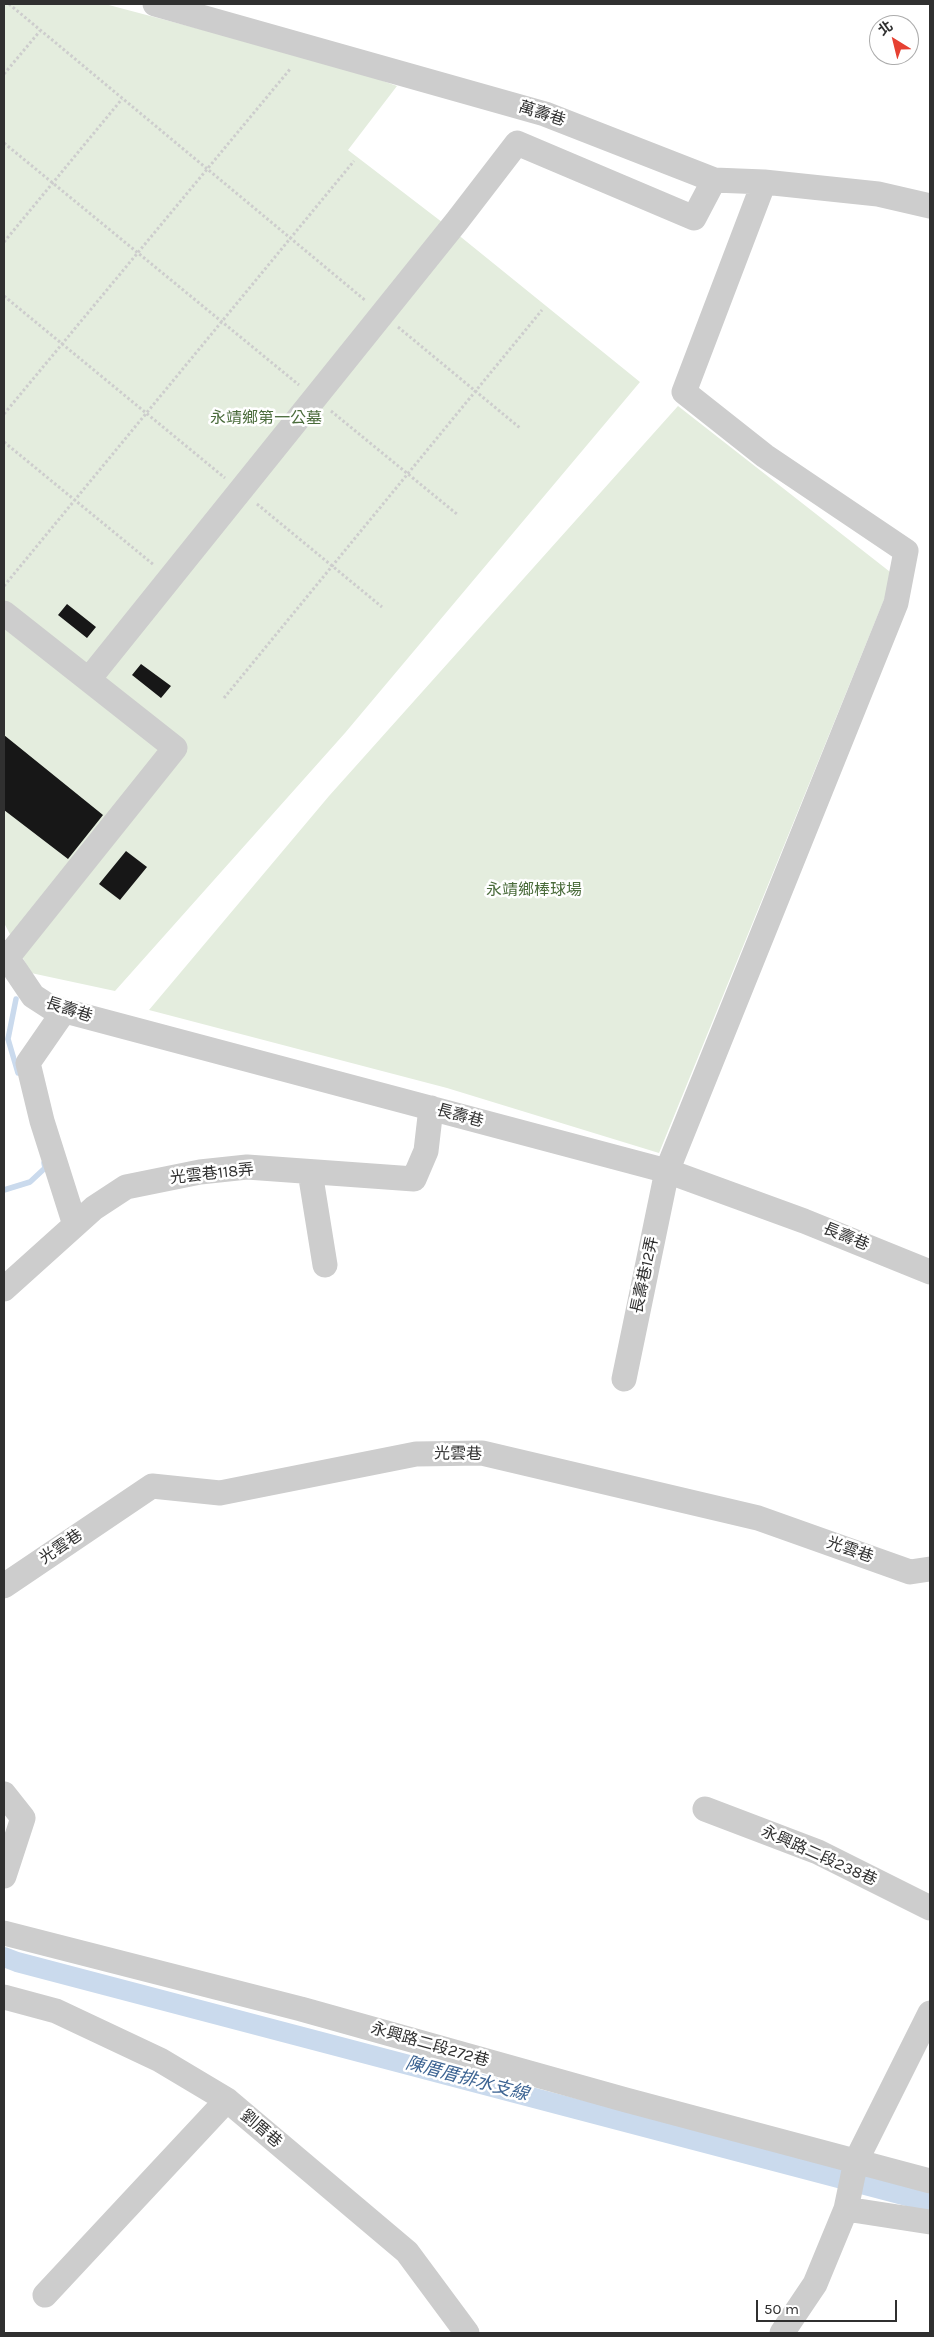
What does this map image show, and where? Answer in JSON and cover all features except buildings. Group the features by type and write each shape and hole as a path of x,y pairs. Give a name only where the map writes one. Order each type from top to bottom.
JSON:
{"street":[{"name":"萬壽巷","path":"155,4 228,13 545,114 714,180 764,182 878,194 930,206"},
{"path":"89,679 382,315 517,143 694,218 714,180"},
{"name":"長壽巷12弄","path":"624,1379 667,1170 896,603 906,551 765,456 684,392 764,182"},
{"path":"4,613 175,748 5,955"},
{"name":"長壽巷","path":"5,955 33,996 50,1007 667,1170 804,1221 930,1271"},
{"path":"64,1011 28,1063 42,1121 75,1225"},
{"name":"光雲巷118弄","path":"4,1289 94,1208 126,1187 200,1172 247,1168 414,1179 426,1151 430,1108"},
{"path":"310,1172 325,1265"},
{"name":"光雲巷","path":"4,1586 152,1486 220,1493 416,1454 482,1453 758,1518 910,1572 930,1570"},
{"path":"4,1794 23,1818 4,1876"},
{"name":"永興路二段238巷","path":"705,1809 818,1852 930,1908"},
{"name":"永興路二段272巷","path":"4,1933 301,2009 930,2181"},
{"name":"劉厝巷","path":"4,1998 56,2012 160,2060 227,2100 407,2252 467,2333"},
{"path":"782,2333 815,2284 846,2209 856,2161 930,2013"},
{"path":"45,2296 227,2100"},
{"path":"846,2209 930,2222"}],"path":[{"path":"9,4 520,428"},
{"path":"4,74 40,31"},
{"path":"4,414 291,68"},
{"path":"4,242 122,99"},
{"path":"4,143 458,515"},
{"path":"4,586 354,161"},
{"path":"4,296 382,607"},
{"path":"224,698 542,310"},
{"path":"4,442 171,578"}],"green space":[{"name":"永靖鄉第一公墓","path":"4,4 105,4 347,68 397,86 348,150 451,229 640,382 345,733 115,991 31,973 4,923"},
{"name":"永靖鄉棒球場","path":"678,406 894,575 659,1153 447,1088 149,1010 329,796"}],"waterway":[{"path":"16,999 8,1039 18,1073"},
{"path":"4,1190 30,1182 45,1168 44,1163"},
{"name":"陳厝厝排水支線","path":"4,1957 17,1962 930,2202"}]}
